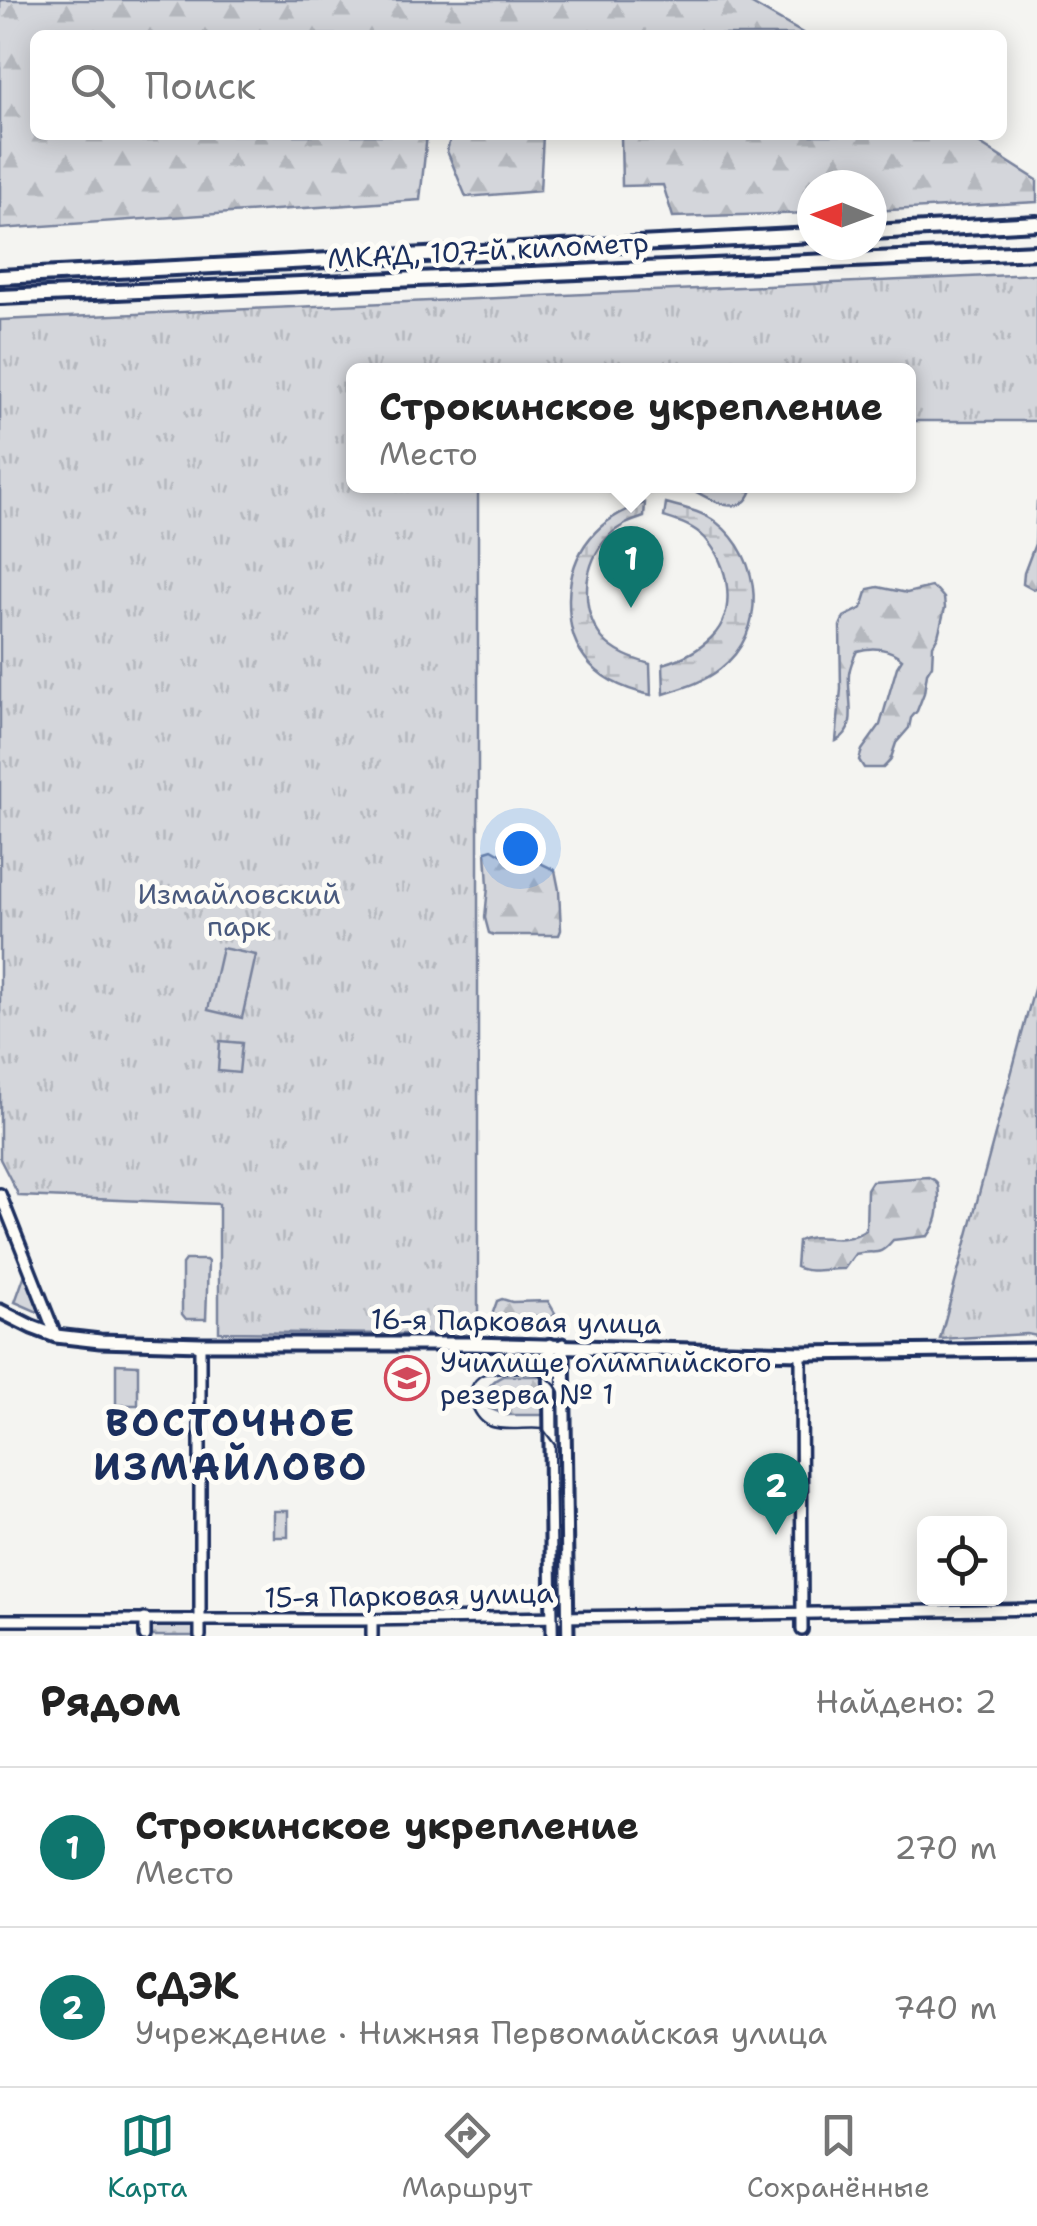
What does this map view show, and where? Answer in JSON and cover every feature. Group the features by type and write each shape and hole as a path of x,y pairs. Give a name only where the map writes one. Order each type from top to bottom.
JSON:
{"highway":[{"path":"887,231 1037,223"},
{"name":"МКАД, 107-й километр","path":"0,276 797,236"},
{"name":"МКАД, 107-й километр","path":"0,297 1037,252"}],"main road":[{"name":"16-я Парковая улица","path":"0,1311 56,1336 105,1342 556,1345 801,1353 1037,1350"},
{"path":"553,1636 556,1345"},
{"path":"556,1345 567,1636"}],"street":[{"path":"0,1194 56,1336"},
{"path":"200,1344 200,1636"},
{"path":"801,1353 802,1633"},
{"name":"15-я Парковая улица","path":"0,1620 1037,1609"},
{"path":"372,1619 372,1636"},
{"path":"145,1620 145,1636"}],"green space":[{"path":"0,0 745,0 797,30 30,30 30,140 426,140 420,200 0,229"},
{"path":"450,140 543,140 540,191 466,197 447,151"},
{"path":"621,140 974,140 1037,180 1037,202 887,210 887,170 797,170 797,213 673,217 663,185 622,186"},
{"name":"Измайловский парк","path":"1037,274 1037,421 916,421 916,363 346,363 346,493 478,493 478,1335 219,1332 219,1204 19,1196 0,1159 0,320"},
{"path":"699,493 750,493 742,504 714,501"},
{"path":"1037,501 1037,588 1032,589 1023,584 1035,544"},
{"path":"645,503 644,517 617,529 600,547 589,572 587,600 602,638 618,652 650,664 651,695 615,682 591,665 574,637 569,607 575,565 590,538 614,517"},
{"path":"666,503 704,515 732,537 751,575 754,595 752,616 736,654 707,678 664,694 663,664 689,654 711,638 725,615 727,602 725,574 713,549 696,530 664,517"},
{"path":"878,587 907,593 931,587 944,598 945,608 924,693 909,728 883,768 864,768 859,760 862,750 880,725 902,659 881,649 857,651 849,674 850,721 836,741 841,689 840,626 844,617 862,608 868,589"},
{"path":"492,849 511,860 536,861 555,870 559,935 489,933 485,918 486,851"},
{"path":"222,948 256,955 242,1018 208,1010"},
{"path":"1037,978 1037,1336 940,1339"},
{"path":"220,1041 242,1043 239,1073 218,1071"},
{"path":"928,1177 938,1184 939,1196 937,1217 928,1236 893,1240 880,1251 855,1254 844,1269 796,1267 798,1241 814,1237 847,1238 866,1230 867,1189 872,1181"},
{"path":"185,1260 208,1262 206,1319 186,1319 182,1314"},
{"path":"25,1274 40,1313 15,1302"},
{"path":"497,1301 548,1301 555,1313 553,1317 515,1319 513,1328 494,1324 492,1315"},
{"path":"116,1364 138,1365 138,1405 116,1405"},
{"path":"503,1376 545,1378 545,1415 506,1415 489,1408 489,1389"},
{"path":"274,1511 288,1511 288,1537 274,1537"},
{"path":"156,1624 191,1624 195,1636 150,1636"}],"tram line":[{"path":"558,1636 555,1445 543,1429 502,1429 483,1422 473,1409 470,1394 476,1380 484,1374 536,1374 549,1379 559,1392 562,1636"}],"place":[{"name":"Строкинское укрепление","path":"631,608"},
{"name":"Училище олимпийского резерва № 1","path":"407,1378"},
{"name":"СДЭК","path":"776,1535"}],"district":[{"name":"ВОСТОЧНОЕ ИЗМАЙЛОВО","path":"231,1445"}]}
